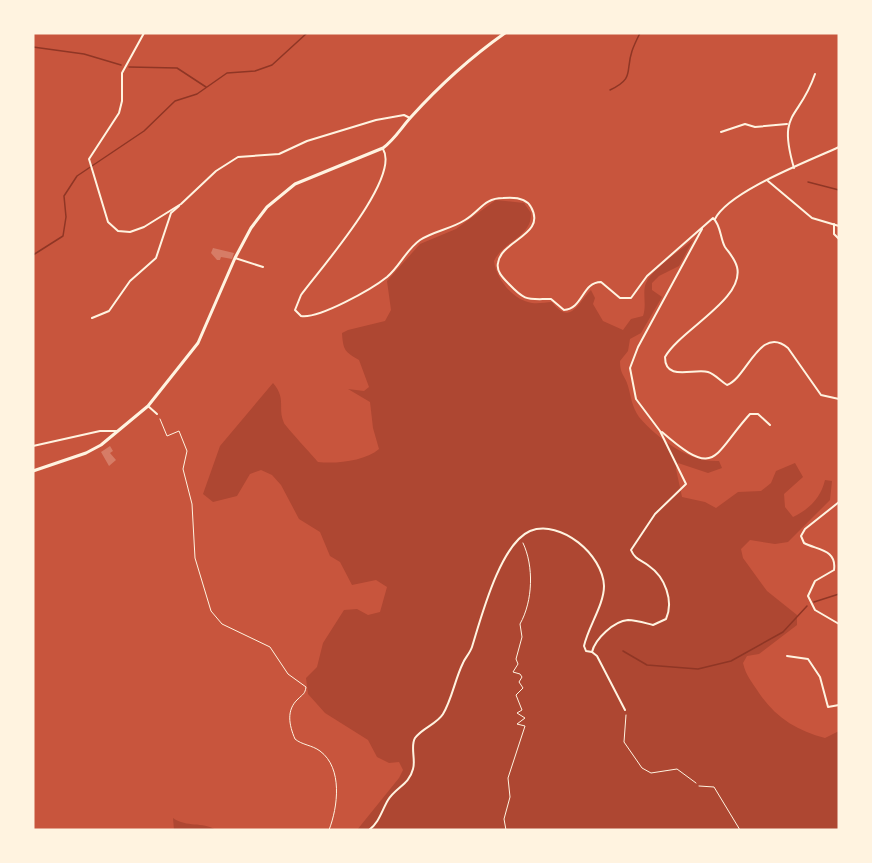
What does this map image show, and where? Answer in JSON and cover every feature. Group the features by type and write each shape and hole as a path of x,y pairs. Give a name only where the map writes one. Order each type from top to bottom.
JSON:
{"main road":[{"path":"33,471 86,453 119,431 148,406 198,343 251,228 267,207 295,184 383,148 394,140 410,118 471,57 505,33"}],"street":[{"path":"144,33 122,73 122,101 119,113 89,159 108,222 118,231 130,232 144,227 181,204"},
{"path":"794,168 787,142 787,124 815,74"},
{"path":"92,318 109,311 130,281 156,258 171,213 216,171 238,158 279,154 307,141 376,120 404,115 410,118"},
{"path":"721,132 746,124 755,127 787,124"},
{"path":"383,148 387,163 377,191 301,295 295,310 301,316 314,316 375,284 393,271 418,241 456,226 477,212 484,202 494,198 523,199 528,202 535,215 529,232 509,246 497,264 500,273 523,298 532,301 551,299 564,310 574,307 591,284 597,282 602,282 620,298 631,298 647,276 715,219 722,208 768,181 839,147"},
{"path":"768,181 813,218 839,226"},
{"path":"715,219 723,243 737,266 737,284 730,295 670,350 665,357 667,367 671,371 686,373 705,371 727,385 739,378 758,350 771,343 780,343 788,348 821,394 839,399"},
{"path":"834,224 834,234 839,239"},
{"path":"592,652 598,639 621,621 631,620 653,625 661,623 668,613 665,585 650,566 634,557 631,550 655,514 686,484 660,430 636,399 631,363 702,229"},
{"path":"236,258 263,267"},
{"path":"148,406 157,414"},
{"path":"660,430 691,455 703,460 711,459 722,452 750,414 758,414 771,425"},
{"path":"33,446 100,431 119,431"},
{"path":"839,502 805,529 801,536 804,543 829,552 834,560 834,570 815,581 808,596 815,610 839,624"},
{"path":"369,830 374,826 389,797 408,783 414,766 413,744 416,737 443,716 464,661 471,650 486,599 512,547 521,537 532,531 552,529 574,537 601,568 604,588 584,646 586,651 597,656 625,710"},
{"path":"787,656 808,659 820,677 828,707 839,705"}],"path":[{"path":"157,414 167,436 179,431 187,451 184,480 192,504 195,558 210,610 222,624 270,647 288,674 306,687 305,693 291,709 290,728 295,739 319,749 332,766 336,795 329,830"},
{"path":"506,830 504,819 510,797 508,778 525,726 517,724 525,718 517,713 522,710 516,695 523,688 519,682 522,677 513,672 518,664 516,659 522,637 520,624 526,612 530,580 530,566 521,537"},
{"path":"625,710 624,742 642,768 651,773 677,769 696,783"},
{"path":"699,786 709,785 714,788 740,830"}],"shaded area":[{"path":"496,200 524,203 531,213 527,228 498,254 494,261 498,275 507,288 525,301 552,302 564,312 574,310 591,290 595,298 593,304 603,321 623,330 631,319 643,316 645,287 649,278 660,266 693,240 679,266 659,276 652,283 652,290 662,297 641,333 630,339 628,351 620,361 632,402 639,417 675,448 697,458 719,461 722,468 708,473 678,463 676,469 682,497 705,502 716,508 738,492 761,491 771,483 776,471 795,463 803,477 784,494 785,507 793,517 814,502 825,480 832,481 830,500 788,542 775,544 750,540 741,549 743,558 767,591 797,615 797,625 759,654 747,656 743,663 746,672 765,702 788,722 825,738 839,731 839,830 357,830 403,770 399,762 389,763 377,757 368,740 325,713 308,694 306,678 317,667 323,643 344,610 357,609 368,615 380,612 387,587 376,580 352,585 340,562 330,556 320,532 299,519 281,485 272,475 261,470 250,474 237,496 213,502 203,494 220,446 273,383 280,394 284,423 318,462 350,461 379,449 373,428 370,402 348,389 364,391 369,387 359,360 344,347 342,333 385,321 391,310 387,281 420,244 456,229"},
{"path":"173,818 184,823 211,827 216,830 174,830"}],"building":[{"path":"213,248 234,253 232,259 221,257 217,260 211,253"},
{"path":"110,446 113,451 110,453 116,460 109,466 101,452"}],"waterway":[{"path":"33,255 63,236 66,217 64,196 77,176 144,131 175,101 197,94 227,73 255,71 272,65 307,33"},
{"path":"610,90 626,78 632,51 640,33"},
{"path":"33,47 84,54 121,65"},
{"path":"129,67 177,68 206,87"},
{"path":"808,182 839,190"},
{"path":"814,602 839,594"},
{"path":"623,651 647,665 698,669 731,661 783,632 807,606"}]}
